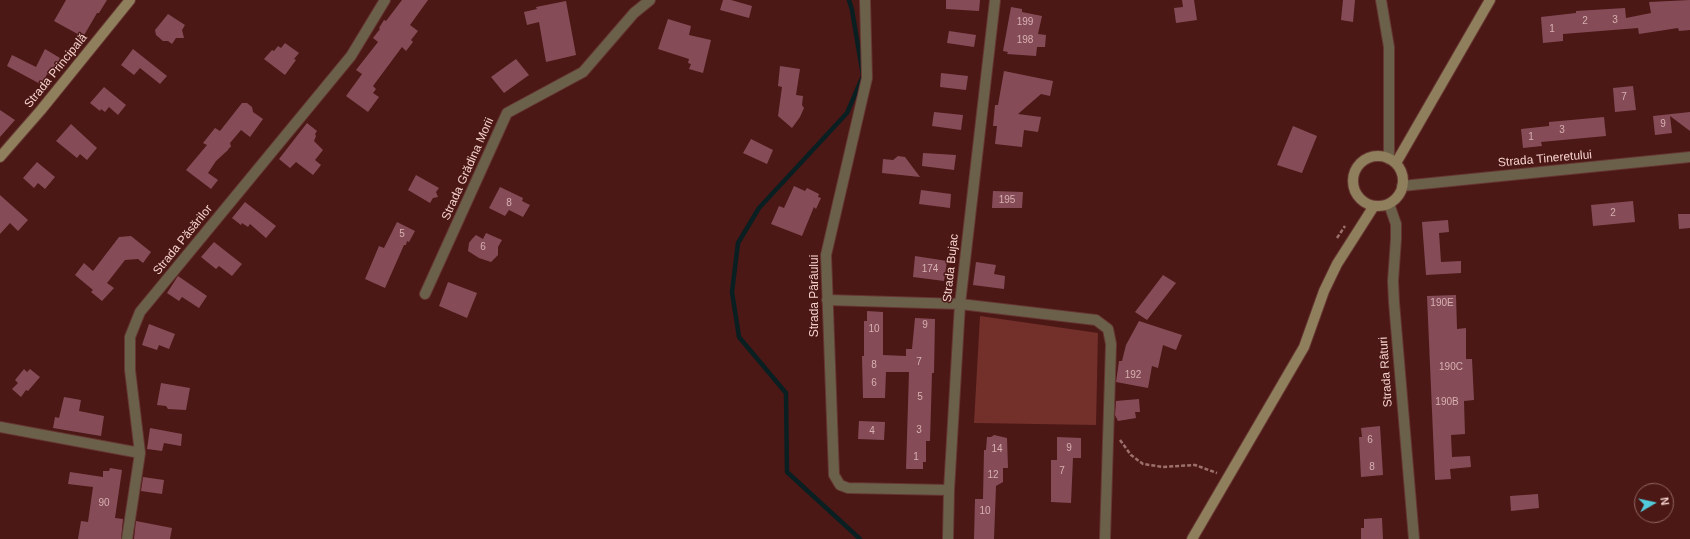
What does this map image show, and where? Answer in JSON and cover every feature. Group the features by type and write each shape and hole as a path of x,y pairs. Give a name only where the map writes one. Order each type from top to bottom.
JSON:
{"street":[{"name":"Strada Principală","path":"0,157 41,110 130,0"},
{"name":"Strada Păsărilor","path":"127,539 140,453 130,370 130,337 140,312 351,56 385,0"},
{"name":"Strada Grădina Morii","path":"425,294 507,113 583,72 634,12 650,0"},
{"name":"Strada Pârâului","path":"865,0 867,78 826,255 834,475 840,485 848,488 949,490"},
{"name":"Strada Bujac","path":"948,539 949,490 960,304 995,0"},
{"path":"1381,0 1389,47 1392,161"},
{"path":"1392,161 1490,0"},
{"path":"1375,156 1392,161 1402,174 1402,186 1400,193 1389,204 1374,206 1363,202 1358,196 1354,190 1353,175 1361,162 1375,156"},
{"name":"Strada Tineretului","path":"1402,186 1690,157"},
{"name":"Strada Râturi","path":"1389,204 1396,224 1393,281 1394,302 1414,539"},
{"path":"1192,539 1304,347 1324,291 1337,264 1374,206"},
{"path":"827,300 960,304 1096,320 1108,329 1111,344 1105,539"},
{"path":"0,427 140,453"}],"path":[{"path":"1334,243 1346,225"},
{"path":"1108,424 1131,455 1143,464 1163,467 1195,465 1218,474"},
{"path":"1214,480 1222,467"}],"shaded area":[{"path":"980,316 1098,333 1096,425 974,423"}],"building":[{"path":"66,0 107,0 99,13 97,13 83,37 54,21"},
{"path":"402,0 428,0 410,25 418,31 411,40 413,42 406,51 402,47 373,86 376,89 373,93 379,97 368,112 346,96 362,74 356,70 378,42 373,38 380,29 379,28 384,20 386,21"},
{"path":"723,0 731,0 752,6 749,18 720,10"},
{"path":"946,0 980,0 979,11 946,9"},
{"path":"1182,0 1194,0 1197,20 1176,23 1174,8 1183,7"},
{"path":"1343,0 1355,0 1353,22 1341,20"},
{"path":"1690,0 1690,30 1679,31 1678,28 1639,34 1638,28 1563,34 1563,41 1543,43 1541,17 1576,13 1576,11 1625,8 1626,18 1651,13 1649,2"},
{"path":"566,1 576,55 546,62 539,22 527,25 524,12 537,9 536,7"},
{"path":"1011,7 1022,9 1022,12 1042,16 1038,34 1046,35 1045,47 1037,47 1036,56 1007,54 1008,52 1003,51"},
{"path":"168,14 185,25 182,30 184,38 176,38 172,44 168,41 163,41 156,35 155,30"},
{"path":"668,19 691,26 689,35 711,40 703,73 689,69 691,64 688,63 689,59 658,49"},
{"path":"949,31 976,35 974,47 947,43"},
{"path":"285,43 299,53 294,59 296,60 285,75 264,59 272,50 274,51 278,46 281,48"},
{"path":"45,49 60,58 51,76 47,74 42,85 7,66 12,55 36,67"},
{"path":"133,49 167,76 160,84 140,68 134,75 121,65"},
{"path":"516,59 529,75 504,93 491,77"},
{"path":"780,66 800,69 796,95 803,96 802,105 804,108 800,117 792,128 778,116 782,87 778,86"},
{"path":"1004,71 1053,81 1050,96 1041,94 1018,114 1041,117 1038,132 1024,130 1022,147 995,144 997,126 993,126 995,105 998,105"},
{"path":"941,73 968,76 966,90 940,87"},
{"path":"1633,86 1636,110 1615,112 1613,88"},
{"path":"104,87 126,105 118,115 109,107 105,112 101,109 100,111 90,103"},
{"path":"242,103 247,103 252,107 253,112 263,119 250,137 241,130 230,143 231,147 216,161 208,173 218,180 211,189 186,170 207,145 203,143 215,128 220,131"},
{"path":"0,110 15,120 0,137"},
{"path":"934,112 963,115 961,130 932,126"},
{"path":"1690,112 1690,131 1670,116 1672,133 1655,135 1653,116"},
{"path":"1604,117 1606,136 1541,142 1542,146 1523,148 1521,129 1549,126 1549,122"},
{"path":"307,123 317,131 314,141 323,150 315,160 321,165 313,175 296,162 290,168 279,159"},
{"path":"71,124 97,148 87,160 80,154 77,158 56,141"},
{"path":"1293,126 1317,136 1302,173 1277,165"},
{"path":"751,139 773,150 767,164 743,153"},
{"path":"923,153 956,155 954,170 922,166"},
{"path":"898,156 905,157 920,177 882,173 883,159 893,160"},
{"path":"37,162 55,177 45,189 38,183 34,188 23,178"},
{"path":"416,175 439,188 436,192 438,197 433,198 430,203 408,190"},
{"path":"794,186 805,191 807,188 819,194 818,197 821,198 816,209 814,207 802,236 771,224 779,206 784,208"},
{"path":"500,187 523,198 522,201 530,205 523,217 509,210 505,216 489,208"},
{"path":"921,190 951,194 950,208 919,204"},
{"path":"993,191 1023,192 1022,208 992,208"},
{"path":"0,195 28,220 18,231 10,223 0,234"},
{"path":"1633,201 1635,222 1593,226 1591,205"},
{"path":"245,202 276,226 266,238 250,224 248,227 242,223 241,225 232,218"},
{"path":"1678,214 1690,214 1690,228 1679,229"},
{"path":"1448,220 1449,232 1439,233 1441,262 1461,261 1461,273 1426,275 1422,222"},
{"path":"397,222 415,231 409,242 407,241 406,245 404,245 385,288 365,279 379,246 384,248"},
{"path":"486,233 502,240 498,247 498,255 491,262 479,258 468,251 469,243 476,235 483,239"},
{"path":"131,236 151,252 143,263 138,259 125,260 107,283 114,288 102,301 91,292 93,290 75,275 84,263 93,271 119,237"},
{"path":"214,242 242,264 232,276 219,266 216,269 201,257"},
{"path":"915,256 947,261 944,281 913,277"},
{"path":"976,262 996,265 994,274 1005,276 1004,289 973,285"},
{"path":"1163,275 1176,283 1147,320 1135,312"},
{"path":"178,276 207,296 199,308 182,297 179,301 167,293"},
{"path":"448,282 477,293 467,318 439,306"},
{"path":"1456,295 1457,329 1466,328 1466,359 1472,359 1474,400 1464,401 1465,434 1451,435 1452,457 1470,456 1471,467 1450,469 1451,479 1435,480 1427,296"},
{"path":"867,311 883,312 883,355 906,356 906,349 912,349 915,318 935,319 934,373 932,373 930,441 926,441 926,462 923,462 923,469 906,469 909,372 886,372 885,398 863,398 862,356 864,356 864,321 867,321"},
{"path":"1139,321 1182,335 1176,350 1163,345 1158,368 1152,366 1148,388 1116,382 1119,361 1122,361 1126,345"},
{"path":"149,324 175,334 169,349 159,345 157,350 142,345"},
{"path":"24,369 27,372 30,369 40,377 21,397 12,389 18,383 15,380"},
{"path":"161,383 190,388 186,410 168,409 166,406 157,405"},
{"path":"64,397 81,400 79,411 104,416 101,436 53,428 55,417 59,418"},
{"path":"1139,399 1140,412 1135,412 1136,418 1118,421 1115,415 1116,401"},
{"path":"859,421 885,422 884,440 858,439"},
{"path":"1380,426 1383,475 1361,477 1359,437 1362,437 1361,428"},
{"path":"150,428 182,434 181,446 164,443 162,451 147,449"},
{"path":"994,435 1007,438 1008,468 1003,468 1003,482 996,486 994,539 974,539 975,499 983,499 984,450 986,450 987,437"},
{"path":"1057,437 1081,438 1081,458 1073,458 1071,503 1051,502 1051,460 1057,460"},
{"path":"110,468 122,470 115,518 123,519 121,539 78,539 81,521 88,522 93,487 68,484 70,472 103,477 103,471 109,471"},
{"path":"143,477 164,480 162,494 141,491"},
{"path":"1538,494 1539,508 1511,511 1510,496"},
{"path":"1382,518 1383,539 1361,539 1361,528 1364,528 1364,519"},
{"path":"136,521 172,528 170,539 134,539"}],"waterway":[{"path":"849,0 863,76 847,113 759,208 738,243 732,292 739,337 786,393 787,472 860,539"}]}
